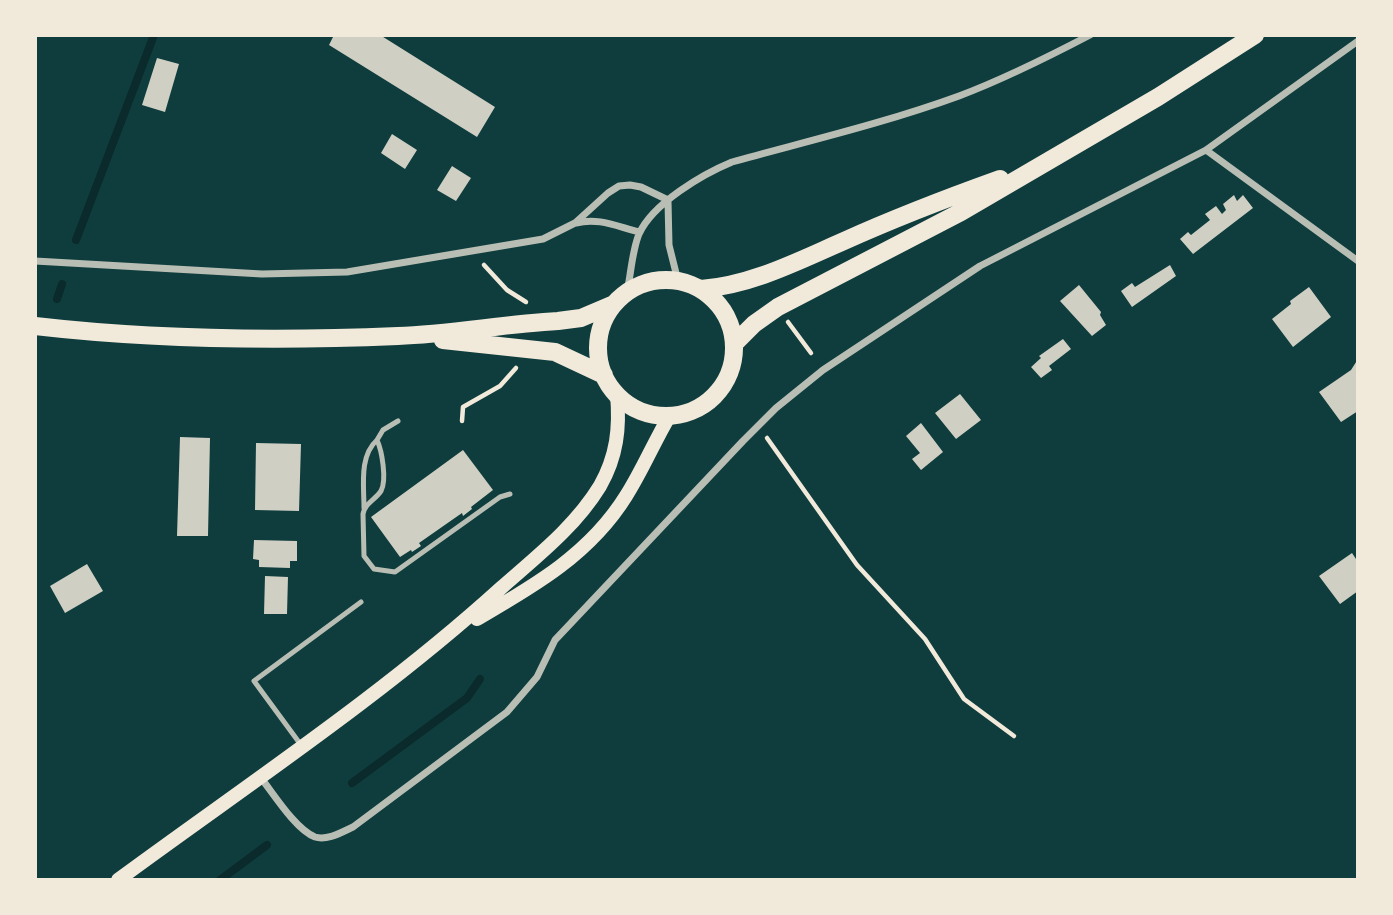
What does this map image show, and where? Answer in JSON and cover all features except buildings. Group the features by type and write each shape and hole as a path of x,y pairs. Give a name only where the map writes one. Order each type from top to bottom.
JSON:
{"main road":[{"path":"734,344 778,306 949,218 1136,110 1255,35"},
{"path":"701,289 727,287 764,275 908,213 1033,168"},
{"path":"35,326 203,339 401,336 581,318 651,281 678,281 701,289 716,301 727,317 734,344 734,356 727,379 712,397 692,410 670,415 641,411 617,394 604,375 599,357 599,338 604,320 621,298"},
{"path":"401,336 555,352 604,375"},
{"path":"118,880 261,778 452,634 556,539 587,505 610,466 617,446 617,394"},
{"path":"452,634 545,579 593,537 625,499 670,415"}],"street":[{"path":"621,298 640,232 668,200 710,171 732,162 888,119 962,95 1090,35"},
{"path":"261,778 297,823 315,837 331,836 353,827 507,712 537,677 555,639 758,426 823,370 980,266 1206,150 1358,41"},
{"path":"1206,150 1358,261"},
{"path":"575,223 619,186 641,187 668,200"},
{"path":"668,200 668,245 678,281"},
{"path":"35,261 307,274 347,272 542,239 575,223 586,221 606,222 640,232"}],"lane":[{"path":"398,421 383,430 366,454 364,556 374,569 395,572 500,497 510,494"},
{"path":"364,508 381,491 383,483 382,455 377,440"},
{"path":"302,747 254,681 361,602"}],"path":[{"path":"472,250 507,290 527,301 526,308"},
{"path":"783,316 811,354"},
{"path":"462,421 463,407 500,386 519,366 521,360"},
{"path":"758,426 857,565 925,639 964,699 1014,736"}],"waterway":[{"path":"76,240 154,35"},
{"path":"57,299 62,284"},
{"path":"352,783 467,698 480,679"},
{"path":"220,880 267,845"}]}
